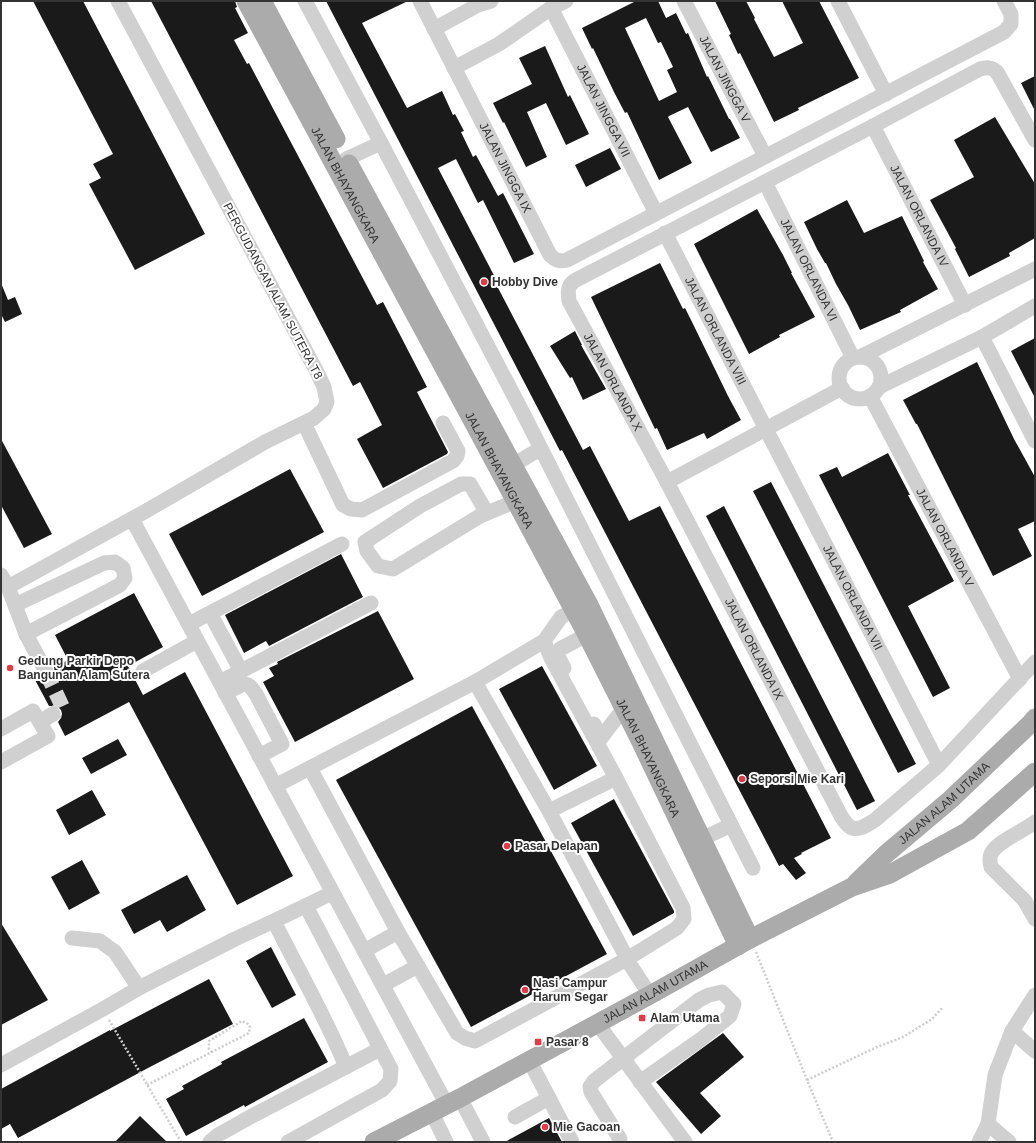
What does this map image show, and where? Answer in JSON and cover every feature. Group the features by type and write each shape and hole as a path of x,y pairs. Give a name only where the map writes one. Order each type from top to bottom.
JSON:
{"main road":[{"name":"JALAN BHAYANGKARA","path":"246,1 516,501 581,606"},
{"name":"JALAN BHAYANGKARA","path":"262,1 346,159 513,465 592,629 702,839 744,942"},
{"name":"JALAN BHAYANGKARA","path":"592,629 624,708 744,942"},
{"name":"JALAN ALAM UTAMA","path":"852,887 886,854 950,800 1035,718"},
{"name":"JALAN ALAM UTAMA","path":"374,1142 650,995 744,942 852,887 890,874 968,831 1035,772"}],"street":[{"name":"PERGUDANGAN ALAM SUTERA T8","path":"4,581 132,519 265,442 314,418 324,409 327,402 324,386 118,1"},
{"path":"305,1 519,406 753,868"},
{"name":"JALAN JINGGA IX","path":"420,1 550,255 555,260 567,260 656,213"},
{"path":"434,29 478,5 491,1"},
{"path":"454,68 499,44 551,8 566,1"},
{"name":"JALAN JINGGA V","path":"684,1 765,156"},
{"path":"838,1 886,94"},
{"path":"656,213 1004,32 1011,24 1008,7"},
{"name":"JALAN JINGGA VII","path":"551,8 656,213"},
{"path":"665,233 987,67 992,68 997,72 1035,140"},
{"name":"JALAN ORLANDA IV","path":"873,126 965,305"},
{"path":"346,159 381,143"},
{"name":"JALAN ORLANDA VI","path":"765,182 856,357"},
{"name":"JALAN ORLANDA X","path":"665,233 574,281 569,285 568,290 569,301 667,482"},
{"name":"JALAN ORLANDA VIII","path":"665,233 765,429"},
{"path":"1035,269 965,305 846,362 839,374 839,381 842,388 851,397 864,399 875,391 982,337 1035,306"},
{"path":"982,337 1035,440"},
{"path":"856,357 867,358 878,367 881,380 875,391"},
{"path":"667,482 842,388"},
{"name":"JALAN ORLANDA V","path":"875,391 1020,679"},
{"path":"304,423 343,505 351,509 362,510 453,460 457,456 458,451 444,423"},
{"name":"JALAN ORLANDA VII","path":"765,429 939,765"},
{"path":"513,465 540,449"},
{"name":"JALAN ORLANDA IX","path":"667,482 841,816 848,826 855,829 864,827 876,820 939,765"},
{"path":"487,513 470,484 461,484 420,506 365,542 367,551 378,566 393,569 480,516 516,501"},
{"path":"132,519 446,1105 483,1142"},
{"path":"189,624 342,544"},
{"path":"15,605 104,562 115,562 124,568 125,578 120,585 26,634"},
{"path":"4,581 26,634 46,672"},
{"path":"222,687 241,670 371,603"},
{"path":"544,641 561,617 581,606"},
{"path":"210,613 241,670"},
{"path":"275,786 475,682 544,641 571,637 592,629"},
{"path":"592,629 560,649 557,654 636,804"},
{"path":"143,671 197,641"},
{"path":"310,768 398,932 457,1033 464,1038 475,1041 627,959 677,928 684,919 683,908 616,778 551,658 544,641"},
{"path":"939,765 1035,662"},
{"path":"475,682 549,811 627,959 650,995"},
{"path":"222,687 247,684 251,686 256,694 282,744 259,756"},
{"path":"601,738 624,708"},
{"path":"1,729 34,711 48,736 1,762"},
{"path":"40,722 53,714"},
{"path":"549,811 616,778"},
{"path":"1034,824 1005,841 991,854 990,860 991,867 1025,901 1035,919"},
{"path":"702,839 731,825"},
{"path":"1,1065 103,1010 139,988 235,939 332,893"},
{"path":"288,1142 382,1090 390,1081 391,1069 306,906"},
{"path":"274,921 292,959 334,1036 346,1067"},
{"path":"364,951 398,932"},
{"path":"72,938 100,941 115,952 139,988"},
{"path":"383,985 418,966"},
{"path":"620,1139 591,1092 590,1087 594,1081 699,1000 709,995 722,992 734,1004 730,1016 700,1040 640,1082"},
{"path":"979,1142 988,1124 995,1075 1012,1031 1035,995"},
{"path":"597,1023 685,1142"},
{"path":"1012,1031 1035,1051"},
{"path":"217,1140 380,1049"},
{"path":"529,1060 572,1142"},
{"path":"515,1116 549,1098"},
{"path":"446,1105 446,1142"},
{"path":"988,1124 1009,1142"}],"path":[{"path":"744,942 807,1080 833,1142"},
{"path":"807,1080 876,1047 903,1037 932,1019 943,1007"},
{"path":"103,1010 181,1142"},
{"path":"147,1085 212,1052 249,1033 250,1027 248,1024 242,1021 209,1041 209,1049 212,1052"}],"building":[{"path":"33,1 83,1 205,234 135,270 89,184 101,178 93,164 113,154"},
{"path":"151,1 235,1 237,7 235,8 248,33 234,40 247,64 249,63 377,305 383,302 427,387 417,392 448,452 447,454 383,488 357,439 382,425 360,382 353,386"},
{"path":"326,1 408,1 362,23 407,108 442,91 453,115 455,114 464,131 461,132 473,157 476,155 498,196 503,193 534,254 514,263 483,200 478,203 456,159 438,168 499,285 497,286 583,450 590,446 629,521 660,506 831,838 794,858 806,873 796,880 783,864 779,866 562,450 560,451"},
{"path":"636,1 658,1 666,18 676,13 686,34 688,33 707,77 708,76 740,138 711,152 688,107 669,116 668,117 692,163 659,180 627,112 625,113 582,28","holes":["646,18 658,43 661,42 673,67 667,70 677,92 659,101 625,28"]},
{"path":"715,1 746,1 774,57 803,43 782,1 819,1 859,78 798,108 799,110 774,122 740,53 738,54 729,35 731,34"},
{"path":"545,46 568,97 570,95 589,134 566,145 546,103 527,112 547,157 526,167 493,103 532,84 519,58"},
{"path":"1035,76 1035,111 1021,83"},
{"path":"995,117 1035,184 1035,238 1009,253 1010,256 969,277 955,249 956,248 930,200 974,177 954,140"},
{"path":"610,148 621,169 586,187 575,165"},
{"path":"847,200 864,233 902,216 924,261 923,262 938,289 900,310 901,312 860,330 804,222"},
{"path":"757,209 815,317 779,335 780,337 749,354 694,244"},
{"path":"660,263 683,309 685,308 741,420 707,439 704,433 667,450 657,428 655,429 591,297"},
{"path":"1,283 8,300 15,297 22,314 5,322 1,314"},
{"path":"575,331 581,345 606,389 583,400 572,377 570,378 550,346"},
{"path":"1035,338 1035,398 1011,351"},
{"path":"977,362 1014,439 1035,477 1035,521 1018,529 1032,556 993,576 917,424 903,400"},
{"path":"1,439 52,534 24,548 1,505"},
{"path":"888,453 910,495 908,495 954,581 908,606 950,688 933,697 819,475 837,467 842,477"},
{"path":"290,469 324,532 202,596 169,534"},
{"path":"771,482 916,764 898,773 753,491"},
{"path":"724,506 875,801 857,810 706,516"},
{"path":"341,554 363,597 269,646 266,641 244,653 225,615"},
{"path":"134,593 163,647 128,666 143,695 185,672 293,876 237,905 129,702 65,736 58,722 62,714 61,710 57,706 49,706 34,678 38,676 42,680 51,680 55,673 54,667 68,660 55,635"},
{"path":"378,611 414,679 295,742 263,682 274,676 269,668 278,664 277,662"},
{"path":"542,666 597,766 554,790 499,689"},
{"path":"472,706 607,954 471,1027 336,780"},
{"path":"118,739 127,755 91,774 82,758"},
{"path":"92,790 106,815 69,835 56,810"},
{"path":"614,799 674,911 674,913 633,936 571,823"},
{"path":"82,860 100,893 69,910 51,877"},
{"path":"187,875 206,910 167,932 160,920 134,934 121,910"},
{"path":"1,923 48,1000 1,1025"},
{"path":"271,947 296,995 272,1008 246,961"},
{"path":"209,979 233,1024 18,1138 10,1124 1,1129 1,1089"},
{"path":"304,1018 328,1062 245,1107 244,1105 186,1136 166,1099 184,1089 182,1086 222,1064 221,1062"},
{"path":"723,1033 744,1057 700,1093 721,1116 701,1134 656,1082"},
{"path":"140,1116 167,1142 115,1142"},
{"name":"Mie Gacoan","path":"549,1118 562,1142 505,1142"}],"tunnel":[{"path":"46,672 63,708 53,714"}],"place":[{"name":"Hobby Dive","path":"484,282"},
{"name":"Gedung Parkir Depo Bangunan Alam Sutera","path":"10,668"},
{"name":"Seporsi Mie Kari","path":"742,779"},
{"name":"Pasar Delapan","path":"507,846"},
{"name":"Nasi Campur Harum Segar","path":"525,990"},
{"name":"Alam Utama","path":"642,1018"},
{"name":"Pasar 8","path":"538,1042"},
{"name":"Mie Gacoan","path":"545,1127"}]}
